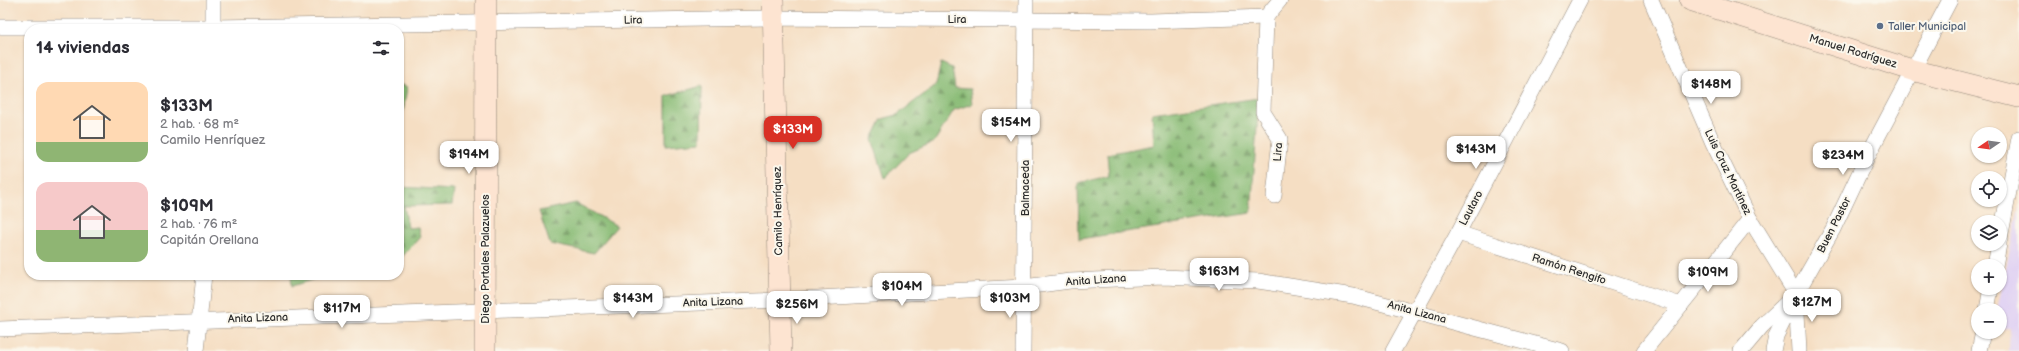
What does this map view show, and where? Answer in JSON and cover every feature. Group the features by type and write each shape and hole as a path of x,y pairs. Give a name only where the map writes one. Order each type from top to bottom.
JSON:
{"street":[{"path":"213,0 213,24"},
{"name":"Diego Portales Palazuelos","path":"485,351 486,0"},
{"name":"Balmaceda","path":"1023,351 1026,0"},
{"path":"1266,17 1280,0"},
{"name":"Lautaro","path":"1393,351 1458,233 1580,0"},
{"name":"Luis Cruz Martínez","path":"1651,0 1713,143 1750,219 1796,294 1804,350"},
{"name":"Manuel Rodríguez","path":"1690,0 1912,70 2019,97"},
{"name":"Buen Pastor","path":"1742,351 1762,326 1796,294 1833,229 1867,157 1950,0"},
{"name":"Lira","path":"395,24 486,22 773,9 1026,20 1151,21 1266,17 1262,112 1280,139 1274,196"},
{"name":"Camilo Henríquez","path":"773,9 781,351"},
{"name":"Lira","path":"0,27 24,27"},
{"path":"2005,215 2019,138"},
{"path":"1644,351 1750,219"},
{"name":"Ramón Rengifo","path":"1458,233 1681,305"},
{"name":"Anita Lizana","path":"0,329 780,300 1024,287 1116,278 1209,278 1305,288 1353,296 1562,351"},
{"path":"196,351 203,280"},
{"path":"1774,351 1776,336 1796,294"},
{"path":"1979,351 1982,339"}],"shaded area":[{"path":"2019,207 2019,351 2009,351 2010,327 2007,328 2007,303 1998,303 2000,295 2007,295 2007,263"}],"green space":[{"path":"941,63 952,68 955,88 970,89 972,104 954,110 934,142 909,153 885,178 872,139 882,119 897,115 936,85"},
{"path":"404,86 407,87 404,106"},
{"path":"702,86 701,142 666,145 666,96"},
{"path":"1259,98 1251,213 1079,239 1078,183 1109,176 1107,154 1154,145 1152,113"},
{"path":"404,187 454,190 452,205 404,206"},
{"path":"576,203 617,226 594,253 550,244 539,211"},
{"path":"404,206 408,228 418,227 420,237 404,255"},
{"path":"291,280 311,280 292,286"}],"place":[{"name":"Taller Municipal","path":"1880,26"}]}
